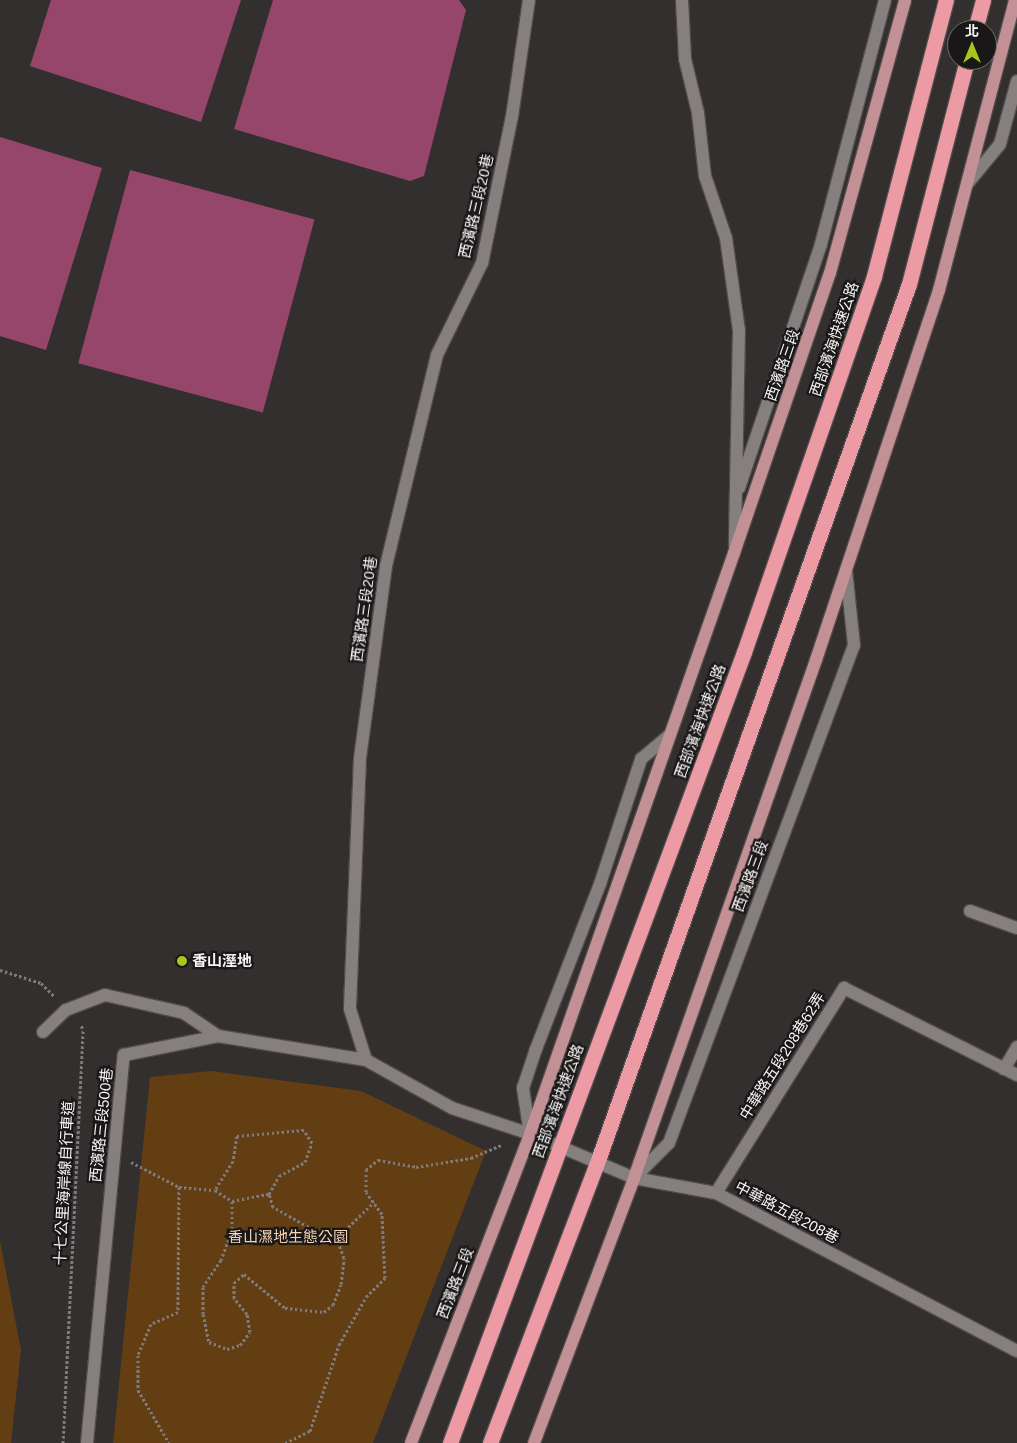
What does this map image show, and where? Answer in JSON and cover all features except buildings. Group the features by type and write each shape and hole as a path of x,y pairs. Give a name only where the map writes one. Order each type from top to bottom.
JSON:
{"highway":[{"name":"西部濱海快速公路","path":"450,1443 744,652 874,276 946,0"},
{"path":"978,20 983,0"},
{"path":"490,1443 597,1163 909,284 964,70"}],"main road":[{"name":"西濱路三段","path":"411,1443 530,1134 830,273 905,0"},
{"name":"西濱路三段","path":"534,1443 634,1178 846,570 939,290 1015,0"}],"street":[{"name":"西濱路三段20巷","path":"366,1060 350,1009 360,758 386,566 437,355 482,263 512,116 529,0"},
{"path":"682,0 685,59 698,113 705,176 726,238 739,330 734,553"},
{"name":"西濱路三段","path":"736,500 821,244 885,0"},
{"name":"西濱路三段","path":"968,183 1000,144 1017,81"},
{"name":"西濱路三段","path":"634,1178 669,1143 854,645 846,570"},
{"name":"西濱路三段","path":"530,1134 523,1088 536,1049 600,884 641,759 670,735"},
{"path":"970,910 1017,928"},
{"name":"中華路五段208巷62弄","path":"716,1193 844,988 1017,1075"},
{"path":"43,1032 66,1010 105,995 184,1013 218,1036"},
{"name":"西濱路三段500巷","path":"87,1443 124,1055 218,1036 366,1060"},
{"path":"1004,1069 1017,1047"},
{"path":"366,1060 452,1108 530,1134"},
{"name":"中華路五段208巷","path":"530,1134 559,1149 634,1178 716,1193 1017,1351"}],"path":[{"name":"十七公里海岸線自行車道","path":"0,970 41,983 83,1028 63,1443"},
{"path":"215,1190 233,1161 237,1136 304,1130 312,1143 305,1162 279,1176 269,1194 273,1207 339,1244 344,1258 342,1284 333,1305 324,1312 285,1308 244,1274 234,1283 234,1298 247,1314 250,1332 240,1345 227,1349 209,1342 203,1314 203,1287 221,1260 232,1230 232,1200"},
{"path":"285,1443 310,1431 339,1345 366,1297 385,1278 382,1214 366,1192 366,1170 378,1160 416,1167 471,1158 530,1134"},
{"path":"115,1153 179,1187 215,1190 232,1200 269,1194"},
{"path":"170,1443 138,1390 138,1355 152,1324 178,1312 179,1187"},
{"path":"334,1241 374,1202"}],"green space":[{"name":"香山濕地生態公園","path":"211,1071 361,1091 486,1151 373,1443 113,1443 150,1077"},
{"path":"0,1241 21,1350 11,1443 0,1443"}],"shaded area":[{"path":"51,0 241,0 201,122 30,66"},
{"path":"273,0 459,0 466,10 424,176 410,181 234,129"},
{"path":"0,137 102,168 46,350 0,336"},
{"path":"130,170 314,219 263,413 78,363"}],"place":[{"name":"香山溼地","path":"182,961"}]}
